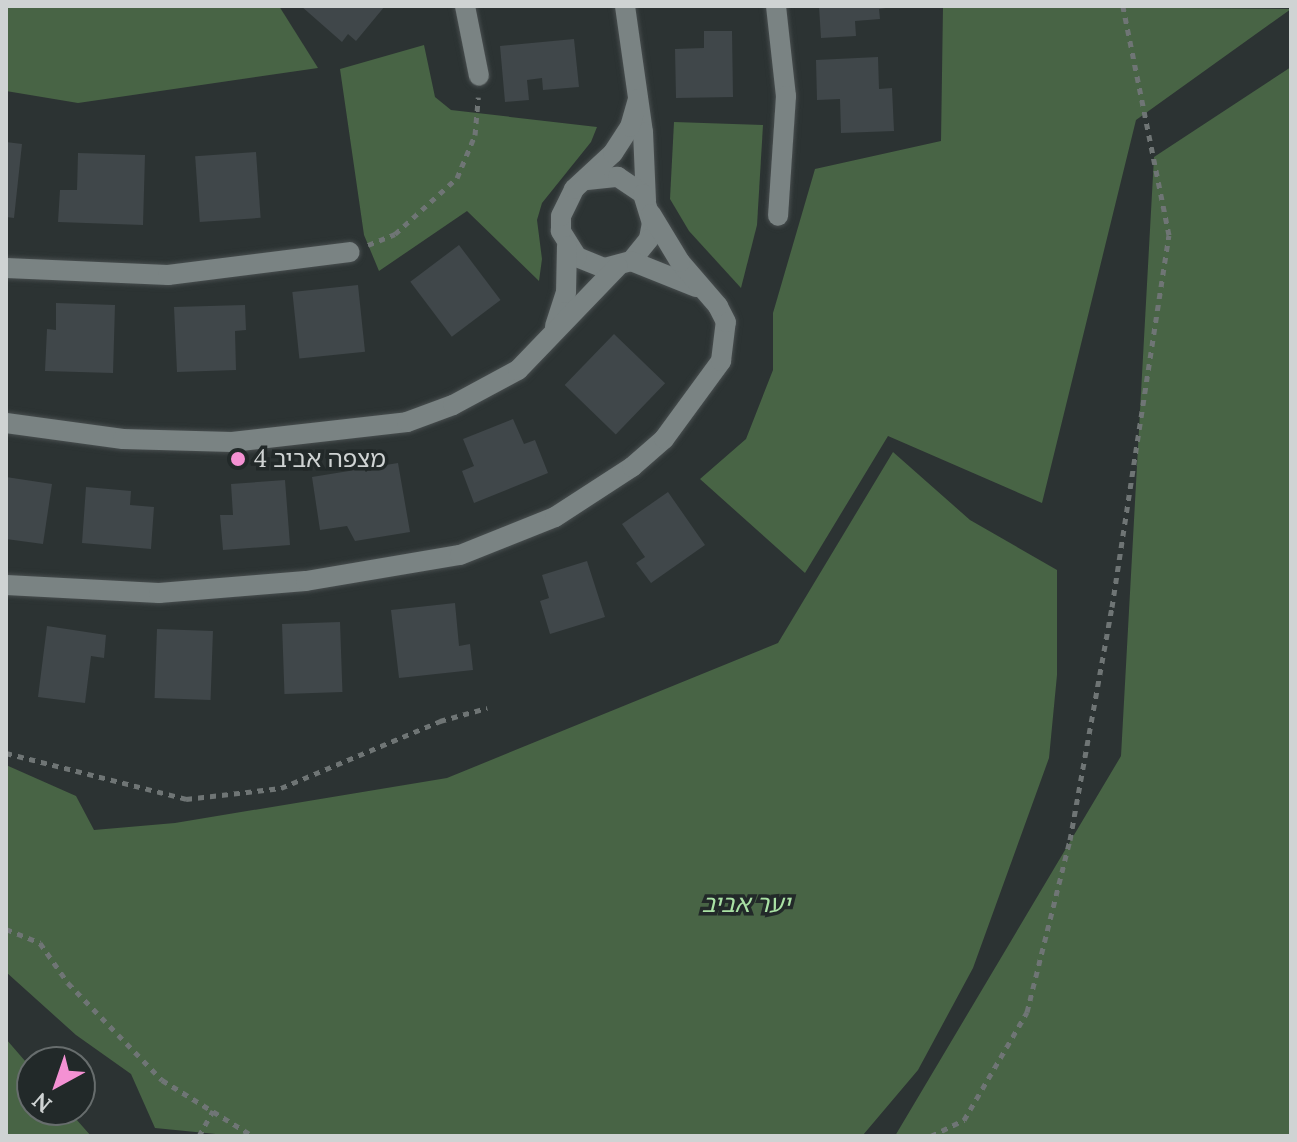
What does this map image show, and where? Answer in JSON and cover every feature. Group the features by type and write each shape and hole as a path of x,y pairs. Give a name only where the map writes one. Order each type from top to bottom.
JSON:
{"street":[{"path":"465,6 479,76"},
{"path":"6,423 178,442 351,431 407,422 453,405 518,370 649,239 649,208 638,99 625,6"},
{"path":"776,6 786,96 778,216"},
{"path":"551,337 566,293 567,246 561,231 565,201 587,180 630,127 638,99"},
{"path":"6,585 159,593 228,589 391,570 506,540 555,517 632,467 693,405 712,380 727,342 726,322 710,295 680,262 632,183 618,177 587,180"},
{"path":"567,246 591,265 625,264 710,295"},
{"path":"6,268 168,275 350,252"}],"path":[{"path":"931,1136 964,1120 1027,1012 1070,840 1112,607 1169,235 1123,6"},
{"path":"350,252 395,234 457,178 469,161 475,135 479,76"},
{"path":"6,753 186,799 281,788 440,721 487,708"},
{"path":"6,929 40,943 68,983 162,1080 253,1136"},
{"path":"199,1136 213,1111"}],"green space":[{"path":"6,6 279,6 318,68 78,103 6,91"},
{"path":"943,6 1291,9 1136,120 1042,503 888,436 805,573 700,479 746,439 773,370 773,313 815,169 941,141"},
{"path":"424,45 435,97 451,110 597,127 591,142 542,203 537,220 542,259 539,281 467,211 379,271 364,235 340,69"},
{"path":"1291,67 1291,1136 895,1136 1121,756 1154,157"},
{"path":"674,122 763,125 757,225 741,288 689,231 670,199"},
{"name":"יער אביב","path":"893,452 970,520 1057,570 1057,675 1049,758 973,968 918,1070 863,1135 236,1136 155,1128 131,1074 96,1049 96,1046 76,1035 6,972 6,765 76,796 94,830 175,823 447,778 778,643"},
{"path":"6,1039 16,1051 16,1126 82,1126 91,1136 6,1136"}],"building":[{"path":"301,6 385,6 356,41 348,34 342,42"},
{"path":"819,6 886,8 879,9 880,19 855,21 856,36 821,38"},
{"path":"704,31 732,31 733,97 676,98 675,49 704,48"},
{"path":"574,39 579,87 543,90 542,78 527,80 529,100 505,102 500,46"},
{"path":"878,57 879,89 892,88 894,131 841,133 840,99 817,100 816,60"},
{"path":"6,142 22,144 14,218 6,217"},
{"path":"256,152 261,218 200,222 195,156"},
{"path":"78,153 145,155 143,225 58,222 60,190 77,190"},
{"path":"459,245 501,300 452,337 410,282"},
{"path":"358,285 365,352 299,359 292,292"},
{"path":"56,303 115,305 113,373 45,371 47,329 56,330"},
{"path":"245,305 246,330 235,331 236,370 177,372 174,307"},
{"path":"614,334 665,383 616,434 565,385"},
{"path":"513,419 524,444 535,440 548,473 474,503 462,471 474,466 463,439"},
{"path":"398,463 410,532 355,541 347,526 320,530 312,477"},
{"path":"6,477 52,484 43,544 6,539"},
{"path":"285,480 290,545 223,550 220,515 233,515 231,484"},
{"path":"86,487 131,491 130,505 154,507 151,549 82,543"},
{"path":"668,492 705,545 651,583 636,563 645,557 622,524"},
{"path":"587,561 605,617 550,634 540,601 549,598 542,575"},
{"path":"455,603 459,646 470,644 473,670 399,678 391,610"},
{"path":"340,622 342,692 284,694 282,624"},
{"path":"47,626 106,635 104,658 91,656 85,703 38,697"},
{"path":"157,629 213,631 211,700 155,698"}],"place":[{"name":"מצפה אביב 4","path":"238,459"}]}
